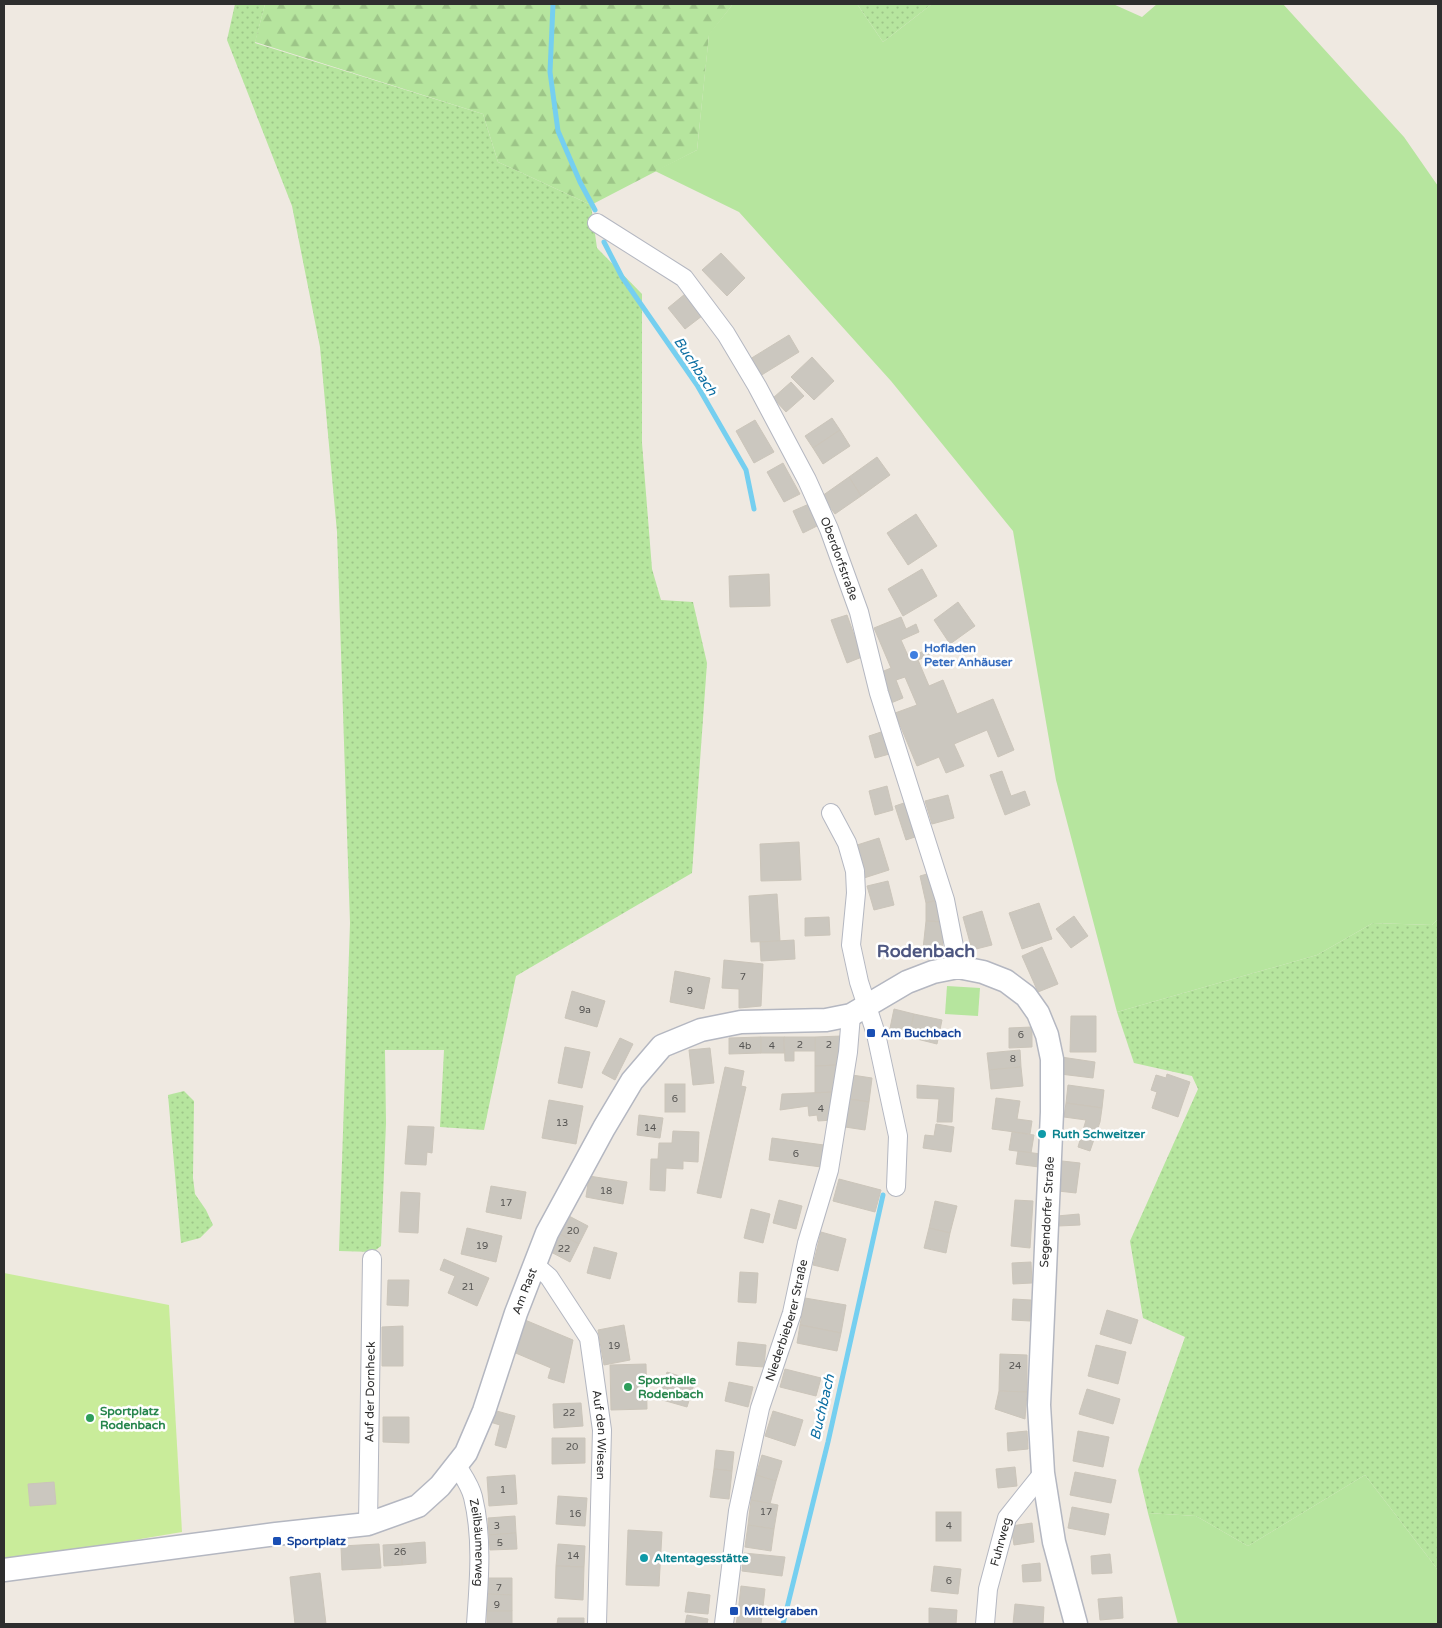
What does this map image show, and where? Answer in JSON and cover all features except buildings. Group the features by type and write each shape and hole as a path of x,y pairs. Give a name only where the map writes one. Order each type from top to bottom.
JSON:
{"street":[{"name":"Oberdorfstraße","path":"597,223 684,278 726,334 757,386 806,480 829,529 859,612 879,693 945,900 958,967"},
{"path":"831,813 847,844 855,871 856,894 852,945 858,982 860,1011 878,1043 898,1136 896,1187"},
{"name":"Segendorfer Straße","path":"860,1011 907,982 934,972 958,967 983,972 1006,981 1026,996 1038,1013 1047,1035 1052,1059 1052,1112 1039,1405 1043,1473 1054,1542 1076,1624"},
{"name":"Am Rast","path":"4,1570 189,1545 368,1524 418,1506 440,1486 466,1453 484,1411 516,1313 547,1233 632,1081 662,1046 701,1030 741,1022 826,1020 860,1011"},
{"name":"Niederbieberer Straße","path":"724,1624 738,1511 760,1408 792,1313 807,1243 829,1170 848,1052 860,1011"},
{"name":"Auf der Dornheck","path":"368,1524 372,1258"},
{"name":"Auf den Wiesen","path":"535,1264 549,1277 589,1338 602,1430 597,1624"},
{"name":"Zeilbäumerweg","path":"457,1466 468,1483 473,1496 478,1533 479,1576 476,1624"},
{"name":"Fuhrweg","path":"985,1624 988,1589 1007,1518 1043,1473"}],"green space":[{"path":"235,4 265,4 255,43 483,114 498,162 591,205 597,248 642,294 642,443 652,569 661,600 693,602 707,663 692,873 516,976 484,1130 440,1127 444,1050 385,1050 386,1123 381,1246 373,1252 339,1251 350,923 337,532 320,347 292,206 227,40"},
{"path":"265,4 733,4 709,35 697,150 591,205 498,162 483,114 255,42"},
{"path":"733,4 857,4 883,42 932,4 1113,4 1142,17 1157,4 1283,4 1404,137 1438,186 1438,919 1432,925 1373,923 1317,955 1117,1012 1056,780 1013,531 891,381 739,212 655,171 697,150 709,34"},
{"path":"857,4 932,4 883,42"},
{"path":"1438,919 1438,1570 1365,1475 1248,1546 1196,1516 1148,1513 1138,1470 1185,1337 1143,1318 1130,1241 1198,1089 1192,1076 1134,1063 1117,1012 1317,955 1373,923 1432,925"},
{"path":"947,986 980,988 978,1016 945,1014"},
{"path":"184,1091 194,1101 193,1178 195,1194 213,1225 200,1238 181,1243 168,1095"},
{"name":"Sportplatz Rodenbach","path":"4,1273 169,1305 182,1532 4,1562"},
{"path":"1365,1475 1438,1570 1438,1624 1178,1624 1148,1513 1196,1516 1248,1546"}],"waterway":[{"name":"Buchbach","path":"553,4 550,72 558,131 580,182 595,210"},
{"name":"Buchbach","path":"604,242 622,277 697,385 746,470 754,509"},
{"name":"Buchbach","path":"783,1624 828,1442 883,1195"}],"place":[{"name":"Hofladen Peter Anhäuser","path":"914,655"},
{"name":"Am Buchbach","path":"871,1033"},
{"name":"Ruth Schweitzer","path":"1042,1134"},
{"name":"Sporthalle Rodenbach","path":"628,1387"},
{"name":"Sportplatz Rodenbach","path":"90,1418"},
{"name":"Sportplatz","path":"277,1541"},
{"name":"Altentagesstätte","path":"644,1558"},
{"name":"Mittelgraben","path":"734,1611"}],"district":[{"name":"Rodenbach","path":"926,951"}]}
